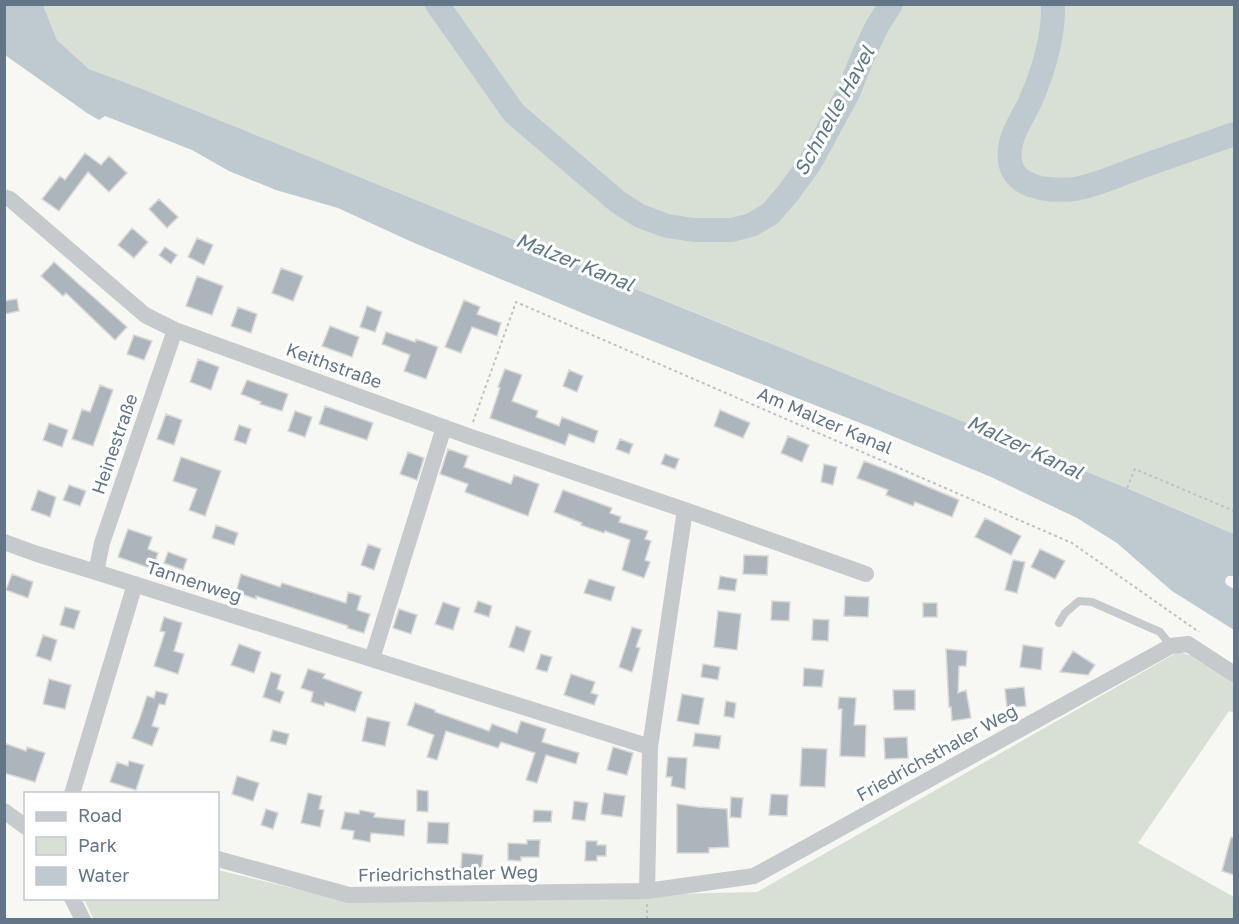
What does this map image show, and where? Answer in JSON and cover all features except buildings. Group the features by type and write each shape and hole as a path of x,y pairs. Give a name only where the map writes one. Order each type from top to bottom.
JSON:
{"street":[{"name":"Keithstraße","path":"4,197 10,199 145,315 175,330 468,436 685,510"},
{"name":"Heinestraße","path":"96,572 102,543 175,330"},
{"path":"372,659 444,427"},
{"path":"647,891 650,747 685,510 866,574"},
{"name":"Tannenweg","path":"4,542 650,747"},
{"path":"73,792 135,584"},
{"path":"1171,646 1188,644 1234,674"},
{"name":"Friedrichsthaler Weg","path":"219,859 349,895 647,891 754,876 1171,646"},
{"path":"4,811 24,826"},
{"path":"73,900 83,920"}],"lane":[{"path":"1059,623 1065,613 1079,601 1092,602 1160,632 1171,646"}],"path":[{"name":"Am Malzer Kanal","path":"468,436 516,302 1072,543 1206,637"},
{"path":"1127,488 1135,469 1234,511"}],"green space":[{"path":"43,5 1234,5 1234,534 1137,492 89,69 57,40"},
{"path":"1178,652 1198,657 1234,679 1234,713 1229,711 1138,843 1234,897 1234,919 94,920 84,900 219,900 219,870 350,902 757,892"}],"water":[{"name":"Malzer Kanal","path":"4,5 43,5 57,40 89,69 1127,488 1234,534 1234,576 1228,576 1225,582 1234,589 1234,630 1172,591 1117,543 1077,518 991,477 587,315 412,242 338,208 276,190 229,171 192,150 105,116 99,120 5,55"}],"waterway":[{"name":"Schnelle Havel","path":"437,4 514,113 618,202 640,216 667,226 694,230 732,230 751,225 770,214 810,163 848,93 876,28 891,4"},
{"name":"Schnelle Havel","path":"1053,4 1050,42 1043,67 1030,102 1012,138 1010,157 1012,169 1018,177 1037,187 1062,190 1082,188 1234,134"}]}
